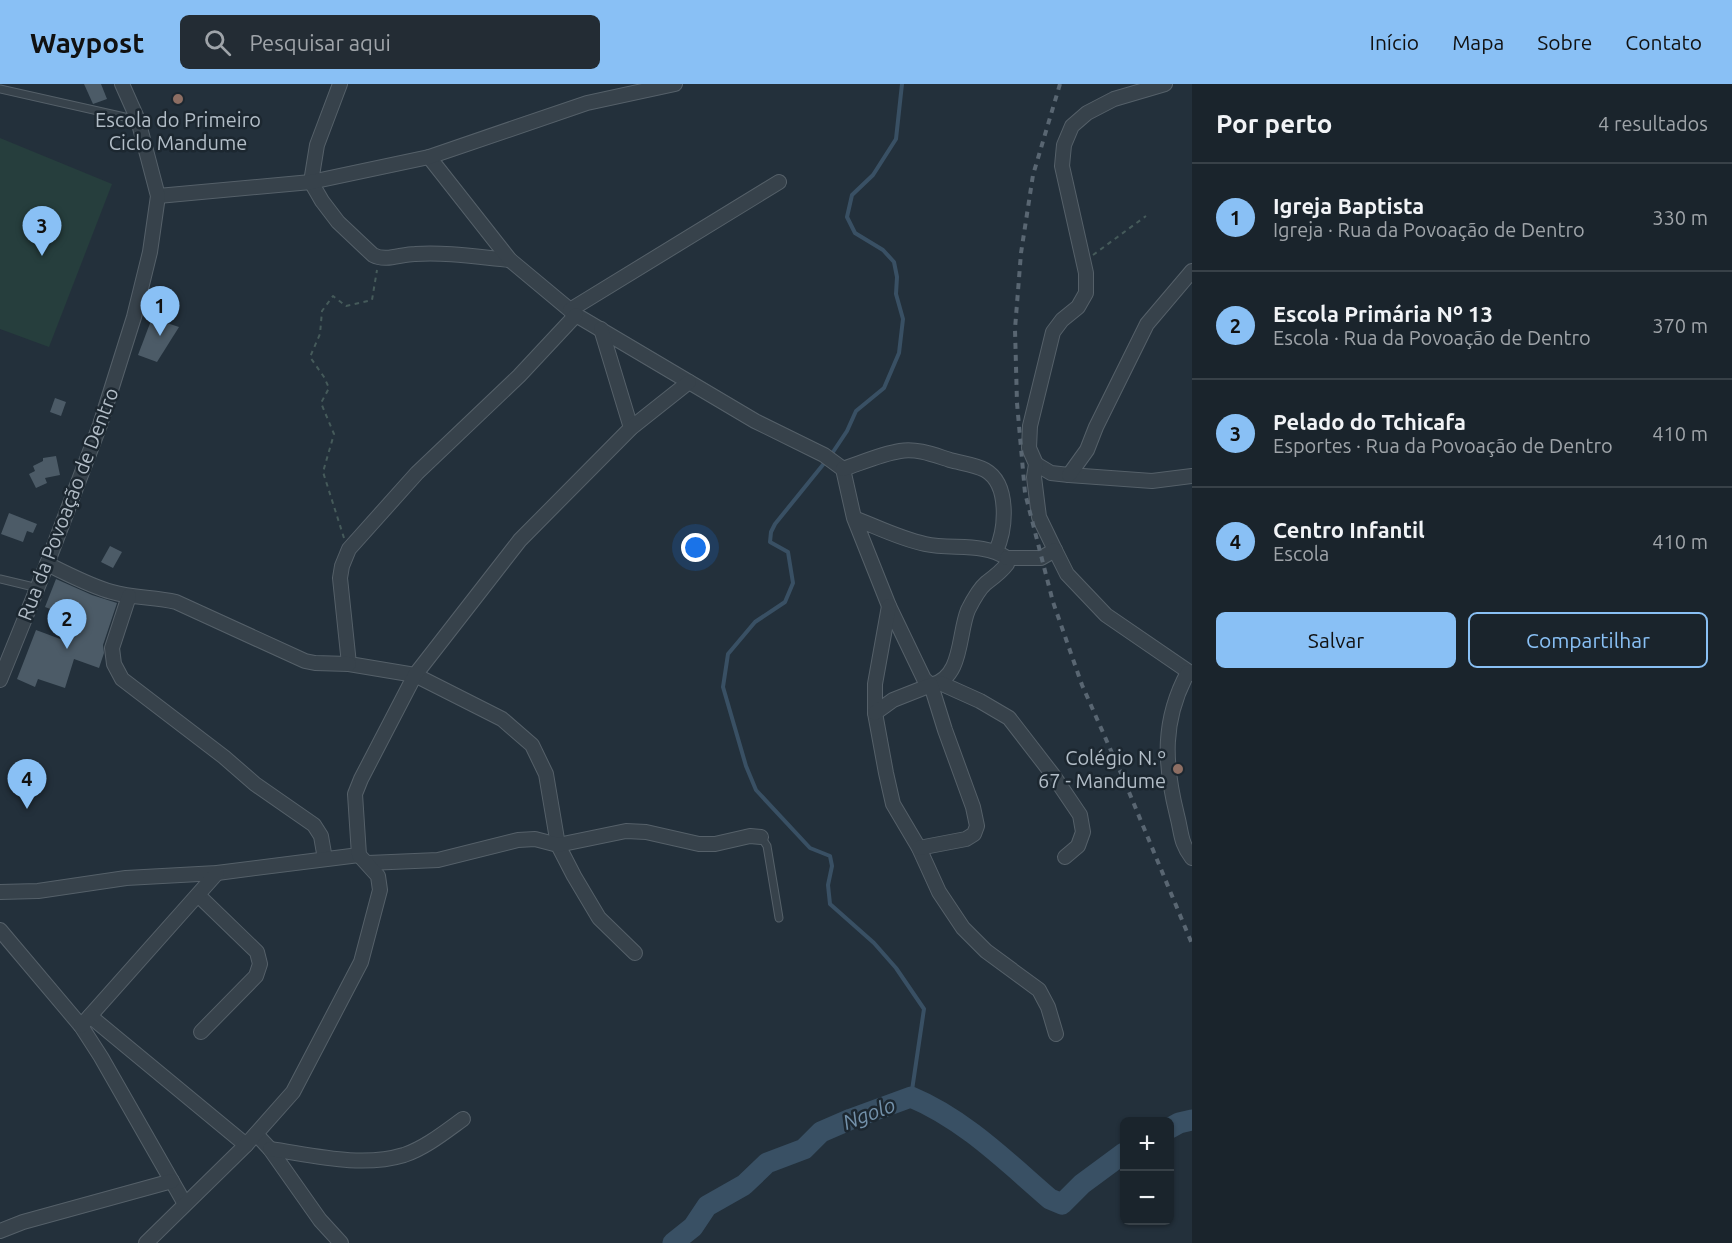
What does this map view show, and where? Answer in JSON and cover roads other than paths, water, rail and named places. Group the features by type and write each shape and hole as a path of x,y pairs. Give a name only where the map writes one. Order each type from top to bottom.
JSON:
{"street":[{"name":"Rua da Povoação de Dentro","path":"0,680 100,425 134,317 150,252 158,196 138,120 122,84"},
{"path":"340,84 317,145 311,182 338,222 379,258 438,252 510,260"},
{"path":"158,196 311,182 429,157 587,103 675,84"},
{"path":"1165,84 1114,99 1087,113 1072,126 1064,145 1062,166 1084,262 1086,293 1078,307 1062,320 1053,332 1029,426 1029,447 1036,464 1034,477 1039,517 1067,574 1106,615 1190,673 1177,692 1167,733 1172,795 1182,844 1192,858"},
{"path":"429,157 510,260 573,313 755,421 824,455 839,467 854,518 889,606 924,679 980,701 1009,718 1053,775 1080,815 1083,832 1078,846 1065,857"},
{"path":"349,664 340,578 349,549 417,473 519,376 573,313 779,182"},
{"path":"1070,475 1087,450 1147,324 1192,271"},
{"path":"601,330 631,428"},
{"path":"146,1243 246,1145 293,1092 361,962 380,890 378,876 364,859 355,794 415,675 520,540 631,428 688,382"},
{"path":"839,467 900,451 916,451 984,469 994,477 1002,495 1004,518 1001,554 1007,564 1001,573 984,585 968,610 957,658 946,677 935,684 892,700 875,713"},
{"path":"1036,464 1051,473 1070,475 1152,481 1192,476"},
{"path":"854,518 923,544 952,548 982,548 1001,554 1041,558 1055,550"},
{"path":"47,564 110,592 129,596 159,597 176,602 305,661 349,664 415,675 502,719 532,744 546,774 558,844 574,876 599,918 635,953"},
{"path":"129,596 112,648 114,664 122,679 255,784 314,825 321,836 326,859"},
{"path":"889,606 875,684 875,713 894,804 939,892 963,928 986,951 1039,990 1048,1007 1056,1034"},
{"path":"918,848 966,839 974,834 977,826 973,807 945,730 935,684"},
{"path":"0,892 38,891 126,878 217,873 326,859 438,860 518,840 535,839 558,844 626,831 646,832 699,844 715,844 750,836 761,837"},
{"path":"86,1021 217,873"},
{"path":"198,896 257,952 260,964 256,976 201,1032"},
{"path":"0,930 86,1021 246,1145"},
{"path":"86,1021 101,1057 185,1204"},
{"path":"270,1149 357,1161 380,1160 405,1155 463,1119"},
{"path":"256,1134 270,1149 320,1220 340,1243"},
{"path":"0,1231 23,1222 172,1181"}],"lane":[{"path":"0,89 138,120"},
{"path":"0,579 38,588"},
{"path":"761,837 767,846 779,918"}],"waterway":[{"path":"831,455 847,431 856,411 884,388 899,353 903,319 896,294 897,277 894,262 883,250 855,233 847,217 852,195 873,175 896,139 902,84"},
{"path":"826,461 771,532 770,542 788,552 793,583 785,602 755,622 728,654 723,687 746,766 756,790 810,848 830,856 832,866 828,885 830,904 874,943 896,968 924,1009 911,1097"},
{"name":"Ngolo","path":"673,1243 693,1227 707,1206 744,1185 767,1163 804,1149 821,1132 911,1097 967,1129 1050,1199 1062,1204 1082,1184 1120,1156"},
{"name":"Ngolo","path":"1174,1126 1192,1120"}],"railway":[{"path":"1060,84 1033,175 1021,253 1015,329 1017,403 1025,493 1053,602 1082,685 1192,944"}],"place":[{"name":"Escola do Primeiro Ciclo Mandume","path":"178,99"},
{"name":"Pelado do Tchicafa","path":"42,256"},
{"name":"Igreja Baptista","path":"160,336"},
{"name":"Escola Primária Nº 13","path":"67,649"},
{"name":"Colégio N.º 67 - Mandume","path":"1178,769"},
{"name":"Centro Infantil","path":"27,809"}]}
